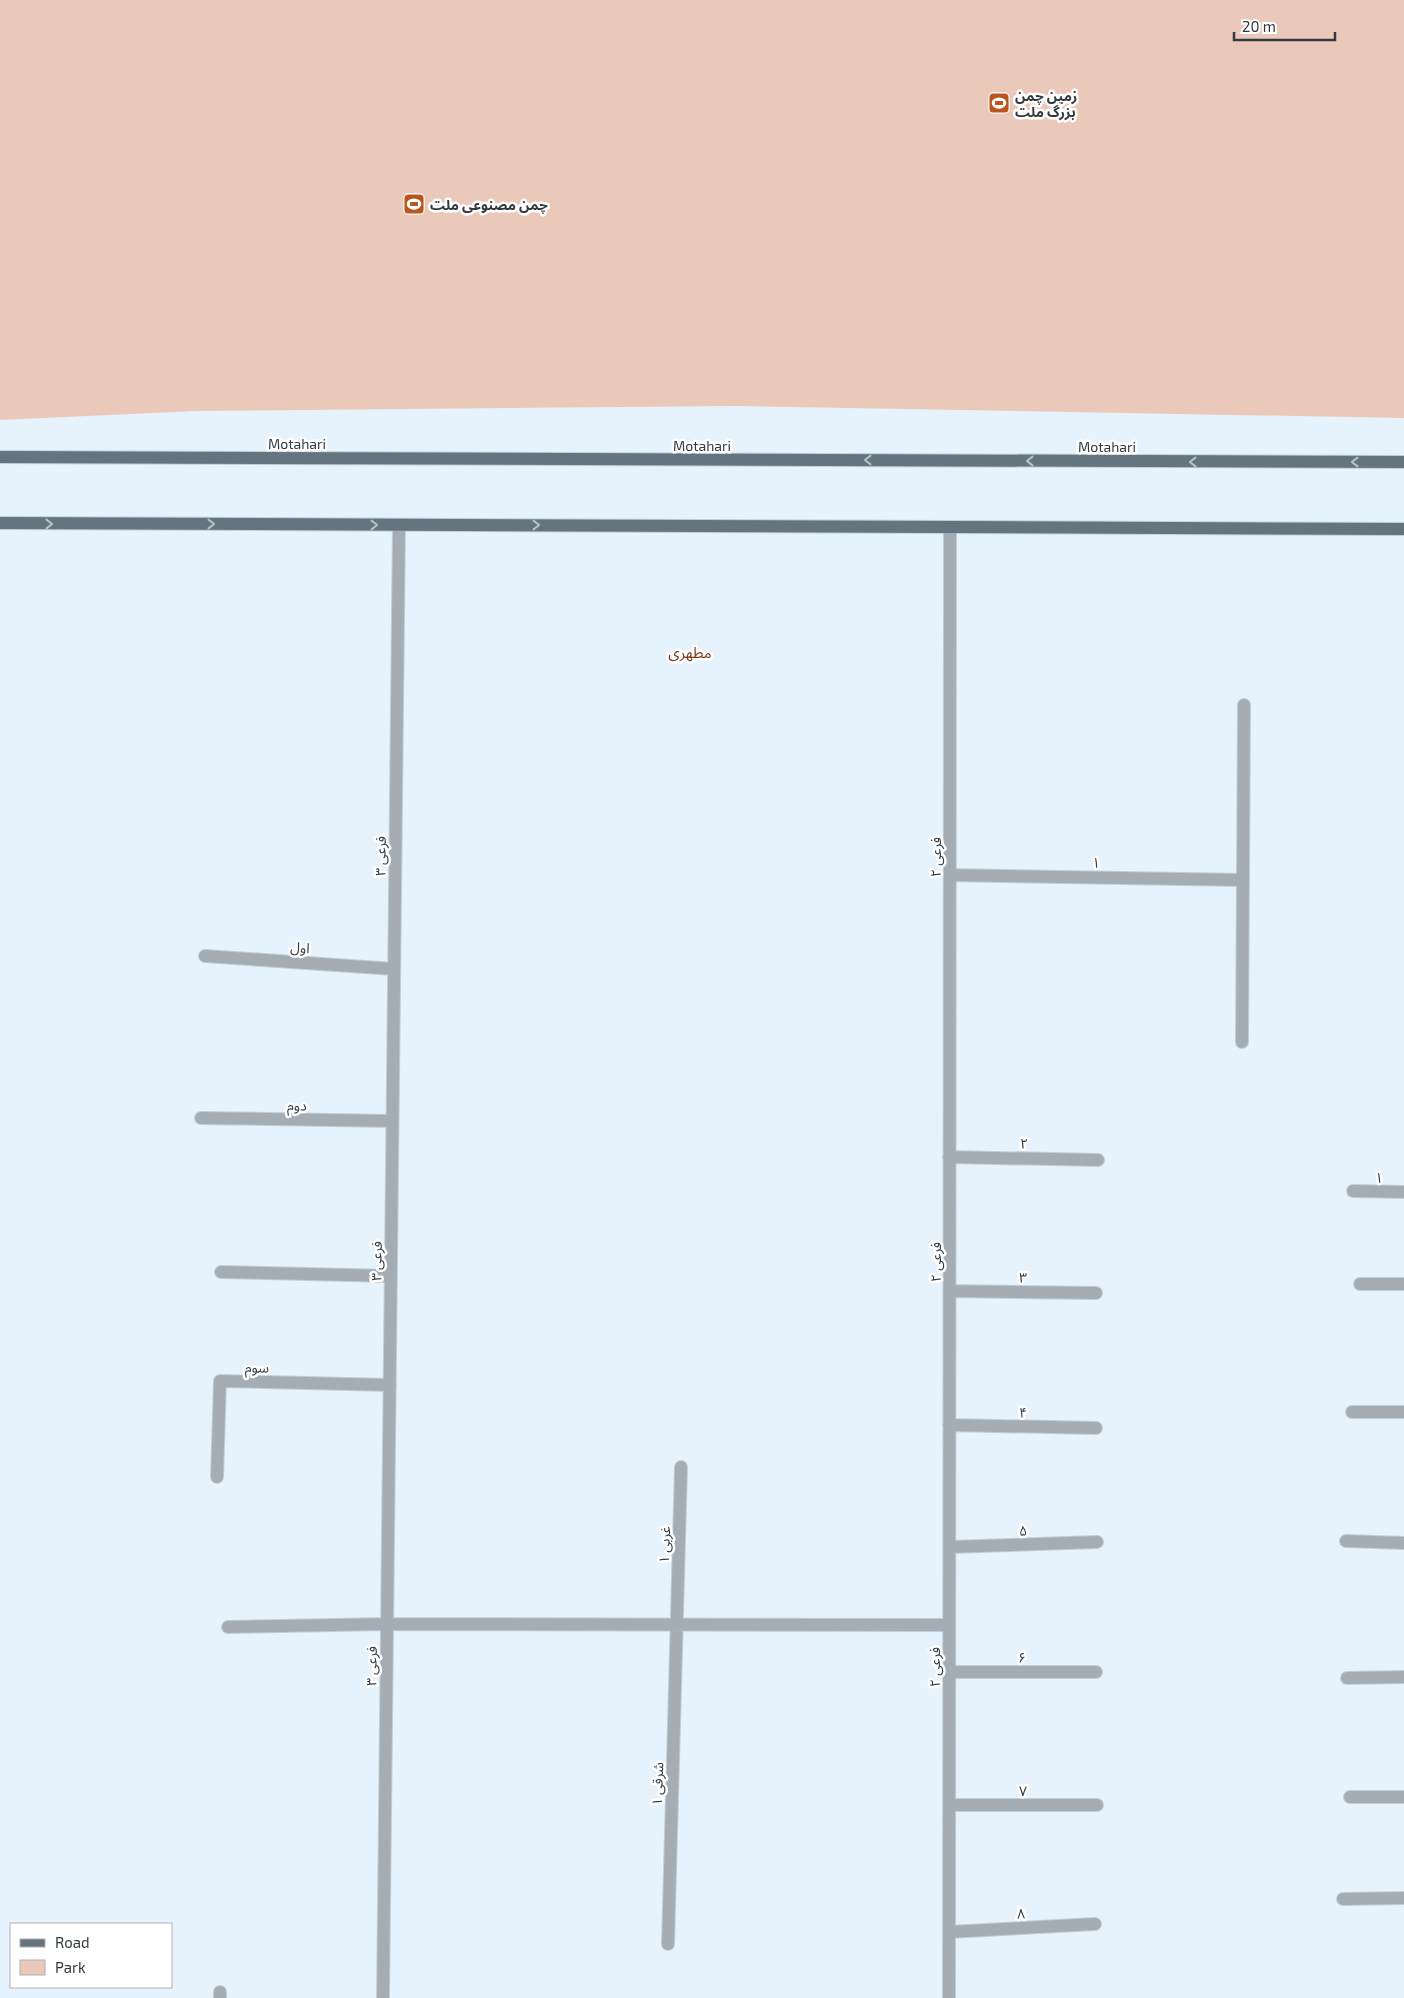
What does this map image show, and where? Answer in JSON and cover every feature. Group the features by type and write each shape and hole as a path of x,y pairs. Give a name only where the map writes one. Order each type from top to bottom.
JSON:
{"main road":[{"name":"Motahari","path":"0,457 1404,462"},
{"path":"0,523 1404,529"}],"street":[{"name":"فرعی ۳","path":"383,1998 399,525"},
{"name":"فرعی ۲","path":"949,1998 950,527"},
{"path":"1242,1042 1244,705"},
{"name":"۱","path":"950,875 1243,880"},
{"name":"اول","path":"205,956 394,969"},
{"name":"دوم","path":"201,1118 392,1121"},
{"name":"۲","path":"949,1157 1098,1160"},
{"name":"۱","path":"1353,1191 1404,1192"},
{"path":"221,1272 391,1276"},
{"path":"1360,1284 1404,1284"},
{"name":"۳","path":"950,1291 1096,1293"},
{"name":"سوم","path":"217,1478 220,1381 390,1385"},
{"path":"1352,1412 1404,1412"},
{"name":"۴","path":"949,1425 1096,1428"},
{"name":"۱ غربی","path":"676,1624 681,1467"},
{"path":"1346,1541 1404,1543"},
{"name":"۵","path":"950,1547 1097,1542"},
{"path":"228,1627 387,1624 949,1625"},
{"name":"۱ شرقی","path":"668,1944 676,1624"},
{"name":"۶","path":"949,1672 1096,1672"},
{"path":"1347,1678 1404,1677"},
{"path":"1350,1797 1404,1797"},
{"name":"۷","path":"949,1805 1097,1805"},
{"path":"1343,1899 1404,1898"},
{"name":"۸","path":"949,1932 1095,1924"}],"green space":[{"path":"0,0 1404,0 1404,418 736,406 197,411 0,420"}],"place":[{"name":"زمین چمن بزرگ ملت","path":"999,103"},
{"name":"چمن مصنوعی ملت","path":"414,204"}],"district":[{"name":"مطهری","path":"690,652"}]}
